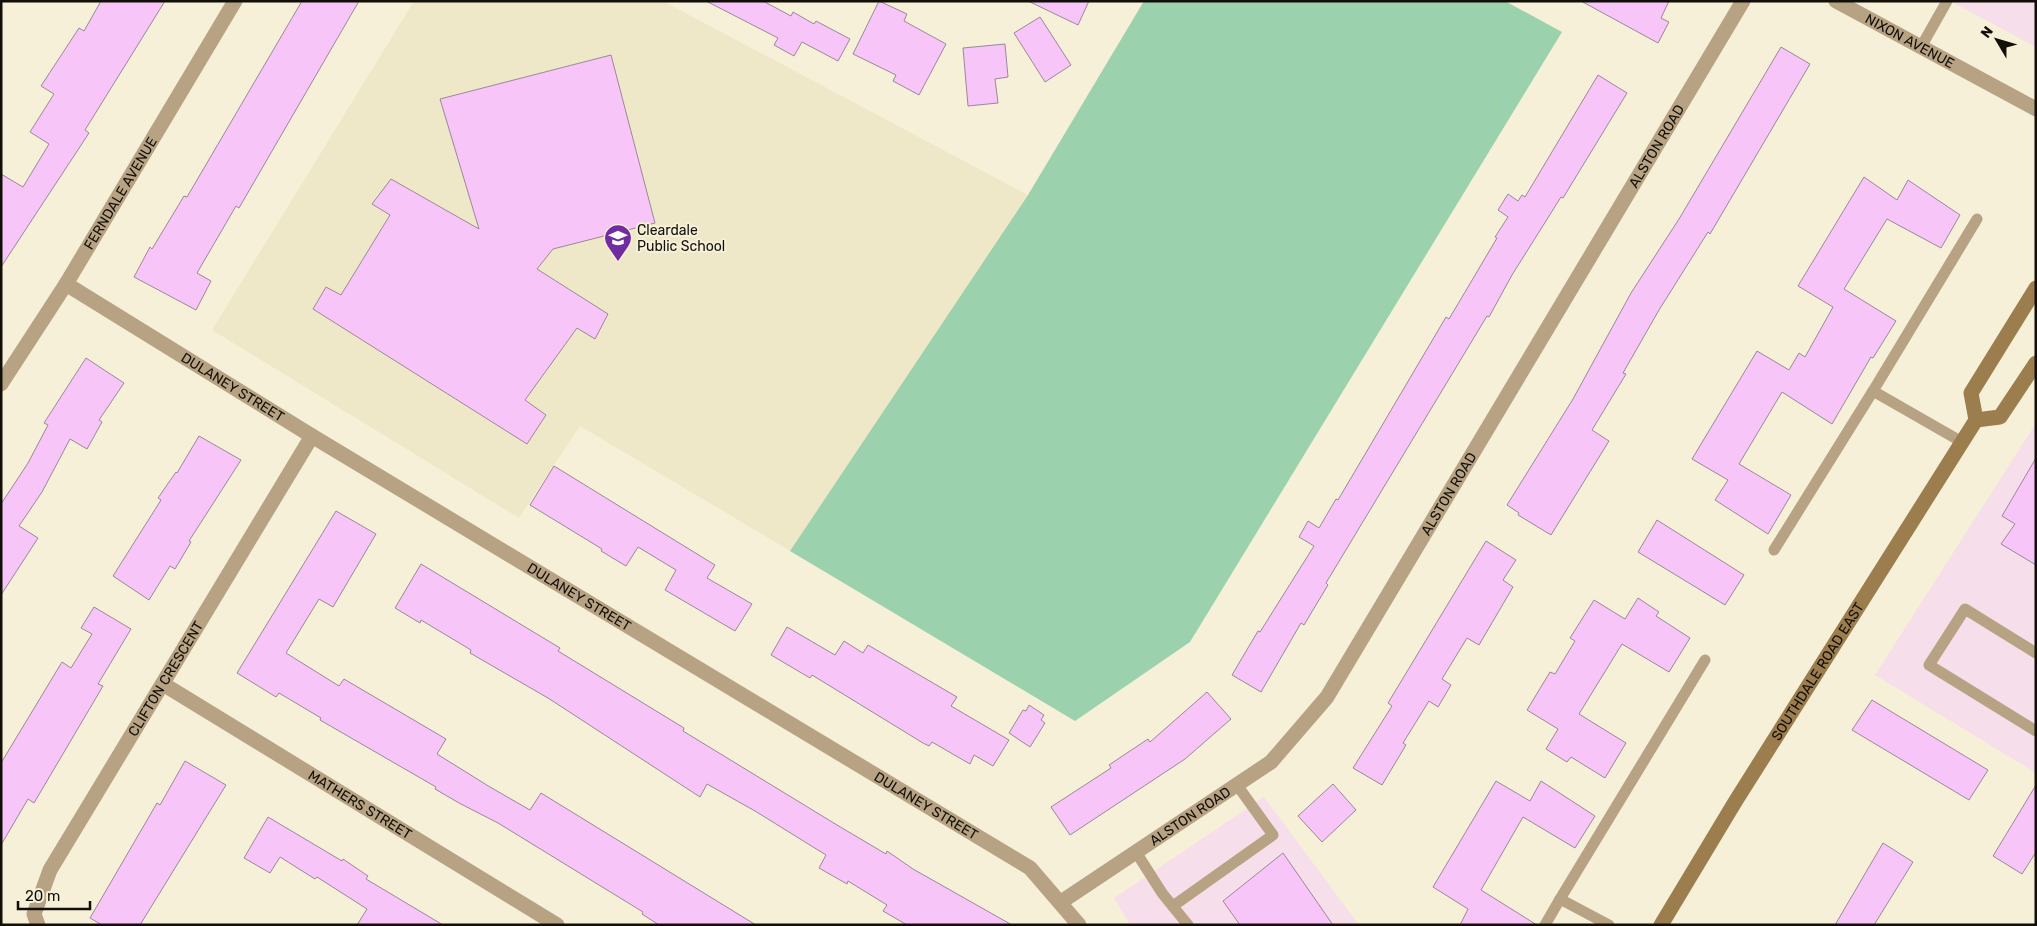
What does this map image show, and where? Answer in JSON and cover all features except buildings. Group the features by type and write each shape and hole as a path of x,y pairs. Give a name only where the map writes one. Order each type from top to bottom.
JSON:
{"main road":[{"path":"2036,288 1971,393 1976,420 2000,417 2036,364"},
{"name":"SOUTHDALE ROAD EAST","path":"1661,925 1735,802 1976,420"}],"street":[{"name":"FERNDALE AVENUE","path":"1,384 66,284 236,1"},
{"name":"ALSTON ROAD","path":"1061,902 1271,762 1327,696 1743,1"},
{"name":"NIXON AVENUE","path":"1836,1 2036,109"},
{"name":"DULANEY STREET","path":"66,284 312,436 1030,868 1079,925"},
{"name":"CLIFTON CRESCENT","path":"38,925 34,914 50,870 312,436"},
{"name":"MATHERS STREET","path":"163,684 557,925"}],"lane":[{"path":"1921,47 1947,1"},
{"path":"1774,550 1977,219"},
{"path":"1873,391 1962,442"},
{"path":"2036,653 1965,608 1929,665 2036,731"},
{"path":"1545,925 1704,660"},
{"path":"1173,906 1274,835 1237,784"},
{"path":"1136,852 1188,925"},
{"path":"1560,899 1609,925"}],"shaded area":[{"name":"Cleardale Public School","path":"414,1 663,1 1028,195 790,551 580,426 519,518 212,330"},
{"path":"1950,1 2036,1 2036,47"},
{"path":"2036,423 2036,773 1875,675"},
{"path":"1264,797 1359,925 1130,925 1114,898"}],"green space":[{"path":"1144,1 1505,1 1562,32 1190,642 1075,721 790,551 1028,195"}],"place":[{"name":"Cleardale Public School","path":"618,262"}]}
